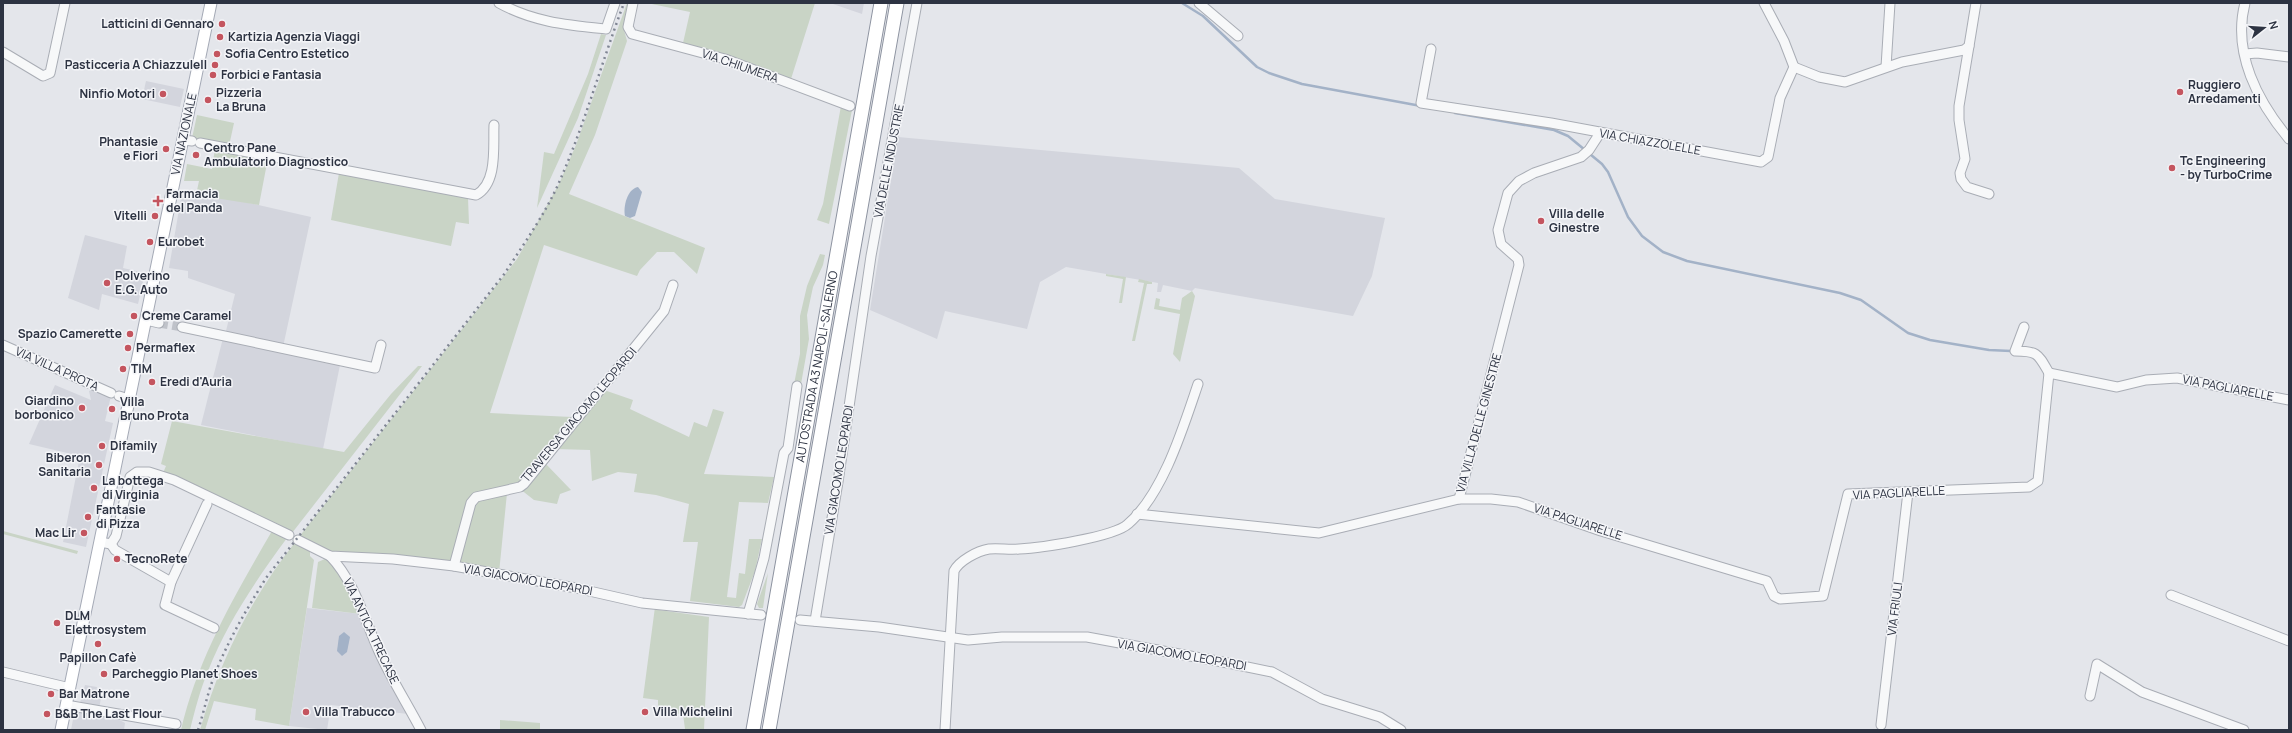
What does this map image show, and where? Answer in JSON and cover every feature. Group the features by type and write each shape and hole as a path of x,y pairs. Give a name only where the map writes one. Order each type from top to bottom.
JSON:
{"highway":[{"name":"AUTOSTRADA A3 NAPOLI-SALERNO","path":"752,730 881,3"},
{"name":"AUTOSTRADA A3 NAPOLI-SALERNO","path":"769,730 898,3"}],"main road":[{"name":"VIA NAZIONALE","path":"61,730 105,543 120,396 146,320 191,141 211,3"}],"street":[{"path":"3,52 43,76 50,74 65,3"},
{"path":"499,3 518,14 550,23 606,29 615,3"},
{"name":"VIA CHIUMERA","path":"633,3 629,16 629,31 632,34 725,58 850,106"},
{"name":"VIA DELLE INDUSTRIE","path":"861,319 917,3"},
{"path":"1199,3 1238,36"},
{"path":"1764,3 1784,41 1794,67 1819,77 1845,82 1854,81 1886,67 1955,53 1969,46"},
{"path":"1886,67 1890,3"},
{"path":"1976,3 1959,106 1959,120 1966,159 1960,173 1961,179 1967,187 1989,194"},
{"path":"2245,3 2242,28 2245,54 2254,85 2266,110 2289,138"},
{"name":"VIA CHIAZZOLELLE","path":"1431,49 1421,103 1600,133 1758,162 1764,161 1769,154 1780,98 1794,67"},
{"path":"2245,54 2289,57"},
{"path":"191,141 476,195 483,191 490,175 494,124"},
{"name":"VIA VILLA DELLE GINESTRE","path":"1137,514 1319,533 1459,500 1519,265 1518,259 1501,244 1498,230 1508,193 1518,181 1534,173 1576,159 1588,152 1600,133"},
{"name":"TRAVERSA GIACOMO LEOPARDI","path":"454,566 471,503 476,497 520,487 524,484 664,311 673,285"},
{"name":"VIA GIACOMO LEOPARDI","path":"815,621 838,482 861,319"},
{"path":"146,320 159,323"},
{"path":"182,327 375,368 381,345"},
{"path":"2024,327 2015,351 2032,351 2038,355 2049,373"},
{"name":"VIA VILLA PROTA","path":"3,345 120,396"},
{"name":"VIA PAGLIARELLE","path":"1459,500 1491,499 1518,502 1601,530 1766,581 1774,596 1780,599 1823,596 1848,494 2029,487 2038,481 2049,373 2117,387 2146,380 2177,378 2289,400"},
{"path":"945,730 954,571 961,562 988,549 1032,548 1113,532 1129,524 1160,484 1198,384"},
{"path":"748,614 761,570 784,453 788,448 797,386"},
{"path":"171,582 105,543 116,536 130,477 137,472 148,472 180,483 289,535"},
{"name":"VIA FRIULI","path":"1881,725 1908,492"},
{"path":"207,504 171,582 165,605 214,628"},
{"name":"VIA GIACOMO LEOPARDI","path":"298,540 330,556 393,559 454,566 576,588 642,603 761,615"},
{"name":"VIA ANTICA TRECASE","path":"330,556 340,566 350,585 381,656 421,730"},
{"path":"2171,595 2289,640"},
{"name":"VIA GIACOMO LEOPARDI","path":"800,620 896,629 968,640 1002,637 1087,637 1228,662 1272,672 1322,699 1380,717 1402,730"},
{"path":"2090,696 2097,664 2142,692 2244,730"},
{"path":"3,672 70,688"},
{"path":"66,705 176,724"}],"shaded area":[{"path":"831,3 864,3 862,14"},
{"name":"Ninfio Motori","path":"146,81 184,89 180,107 142,99"},
{"path":"898,137 1239,168 1275,199 1385,218 1372,276 1353,316 1195,288 1192,291 1163,285 1161,292 1157,292 1158,283 1066,267 1040,282 1027,329 945,311 937,339 870,310"},
{"path":"182,192 241,201 311,217 283,347 225,335 235,294 188,278 188,271 169,268"},
{"name":"Polverino E.G. Auto","path":"85,235 127,246 123,268 145,273 138,304 102,294 99,310 68,298"},
{"path":"223,338 340,365 323,449 201,425"},
{"path":"55,385 91,400 89,391 94,389 111,396 105,421 113,423 86,547 63,542 80,456 29,444"},
{"path":"307,608 360,614 408,714 331,705 327,730 289,726"},
{"path":"85,685 97,687 95,697 101,698 99,709 125,723 124,730 71,730 75,709 78,710"}],"green space":[{"path":"627,3 629,3 624,30 627,41 595,135 569,194 705,248 697,274 674,252 657,252 640,270 637,276 544,245 490,413 572,417 519,485 475,493 452,563 330,552 299,537 517,259 559,184 576,145"},
{"path":"647,3 815,3 791,79 683,43 690,12"},
{"path":"601,34 606,35 578,118 537,208 544,152 554,154 588,74"},
{"path":"841,106 852,110 829,224 817,220 823,204"},
{"path":"197,115 234,123 229,146 192,138"},
{"path":"215,148 268,158 259,205 196,195 199,181 184,181 187,164 212,169"},
{"path":"339,173 468,198 469,224 456,222 451,246 331,220"},
{"path":"820,254 825,255 823,265 813,287 807,315 809,339 801,384 794,384 800,354 800,316 807,286"},
{"path":"1106,274 1126,277 1122,303 1119,303 1123,279 1106,276"},
{"path":"1139,279 1152,282 1152,284 1147,284 1135,341 1132,341 1144,283 1138,282"},
{"path":"1192,291 1195,296 1180,362 1173,354 1180,314 1154,309 1156,298 1160,299 1159,306 1180,310 1182,298"},
{"path":"418,366 422,366 292,533 163,473 166,466 161,464 172,421 344,452 391,394"},
{"path":"604,390 633,400 630,409 689,437 694,422 707,427 713,409 724,412 704,474 774,477 768,503 739,502 727,597 736,598 739,573 745,574 749,539 762,539 755,571 742,605 739,607 690,601 698,542 683,542 689,504 656,495 634,492 637,474 618,472 592,481 590,450 555,449"},
{"path":"544,462 571,490 560,494 557,504 534,500 520,489"},
{"path":"507,493 499,573 458,565 476,500"},
{"path":"3,531 78,551 77,554 3,534"},
{"path":"272,531 287,538 253,586 233,619 205,678 190,730 181,730 197,677 219,627"},
{"path":"296,541 310,549 310,556 314,560 289,726 255,720 256,709 214,701 205,730 200,730 227,654 251,607"},
{"path":"327,558 337,569 360,614 312,608 318,562"},
{"path":"768,573 763,608 759,608 757,604"},
{"path":"655,607 659,610 709,617 704,730 685,729 683,714 658,712 658,700 643,698"},
{"path":"500,720 540,723 540,730 500,730"}],"water":[{"path":"638,187 642,192 635,216 630,218 625,216 625,203 631,191"},
{"path":"344,632 350,637 347,652 342,656 337,651 339,636"}],"waterway":[{"path":"1182,3 1203,16 1257,67 1269,73 1302,84 1421,106"},
{"path":"1455,113 1554,130 1568,136 1602,164 1608,172 1628,217 1642,236 1663,252 1687,261 1840,293 1861,300 1908,333 1930,340 1989,350 2011,351"}],"tunnel":[{"path":"159,323 182,327"}],"railway":[{"path":"198,730 211,685 222,657 266,578 505,273 539,220 557,187 576,142 624,3"}],"place":[{"name":"Latticini di Gennaro","path":"222,24"},
{"name":"Kartizia Agenzia Viaggi","path":"220,37"},
{"name":"Sofia Centro Estetico","path":"217,54"},
{"name":"Pasticceria A Chiazzulell","path":"215,65"},
{"name":"Forbici e Fantasia","path":"213,75"},
{"name":"Ruggiero Arredamenti","path":"2180,92"},
{"name":"Ninfio Motori","path":"163,94"},
{"name":"Pizzeria La Bruna","path":"208,100"},
{"name":"Phantasie e Fiori","path":"166,149"},
{"name":"Centro Pane Ambulatorio Diagnostico","path":"196,155"},
{"name":"Tc Engineering - by TurboCrime","path":"2172,168"},
{"name":"Farmacia del Panda","path":"158,201"},
{"name":"Vitelli","path":"155,216"},
{"name":"Villa delle Ginestre","path":"1541,221"},
{"name":"Eurobet","path":"150,242"},
{"name":"Polverino E.G. Auto","path":"107,283"},
{"name":"Creme Caramel","path":"134,316"},
{"name":"Spazio Camerette","path":"130,334"},
{"name":"Permaflex","path":"128,348"},
{"name":"TIM","path":"123,369"},
{"name":"Eredi d'Auria","path":"152,382"},
{"name":"Giardino borbonico","path":"82,408"},
{"name":"Villa Bruno Prota","path":"112,409"},
{"name":"Difamily","path":"102,446"},
{"name":"Biberon Sanitaria","path":"99,465"},
{"name":"La bottega di Virginia","path":"94,488"},
{"name":"Fantasie di Pizza","path":"88,517"},
{"name":"Mac Lir","path":"84,533"},
{"name":"TecnoRete","path":"117,559"},
{"name":"DLM Elettrosystem","path":"57,623"},
{"name":"Papillon Cafè","path":"98,644"},
{"name":"Parcheggio Planet Shoes","path":"104,674"},
{"name":"Bar Matrone","path":"51,694"},
{"name":"Villa Trabucco","path":"306,712"},
{"name":"Villa Michelini","path":"645,712"},
{"name":"B&B The Last Flour","path":"47,714"}]}
